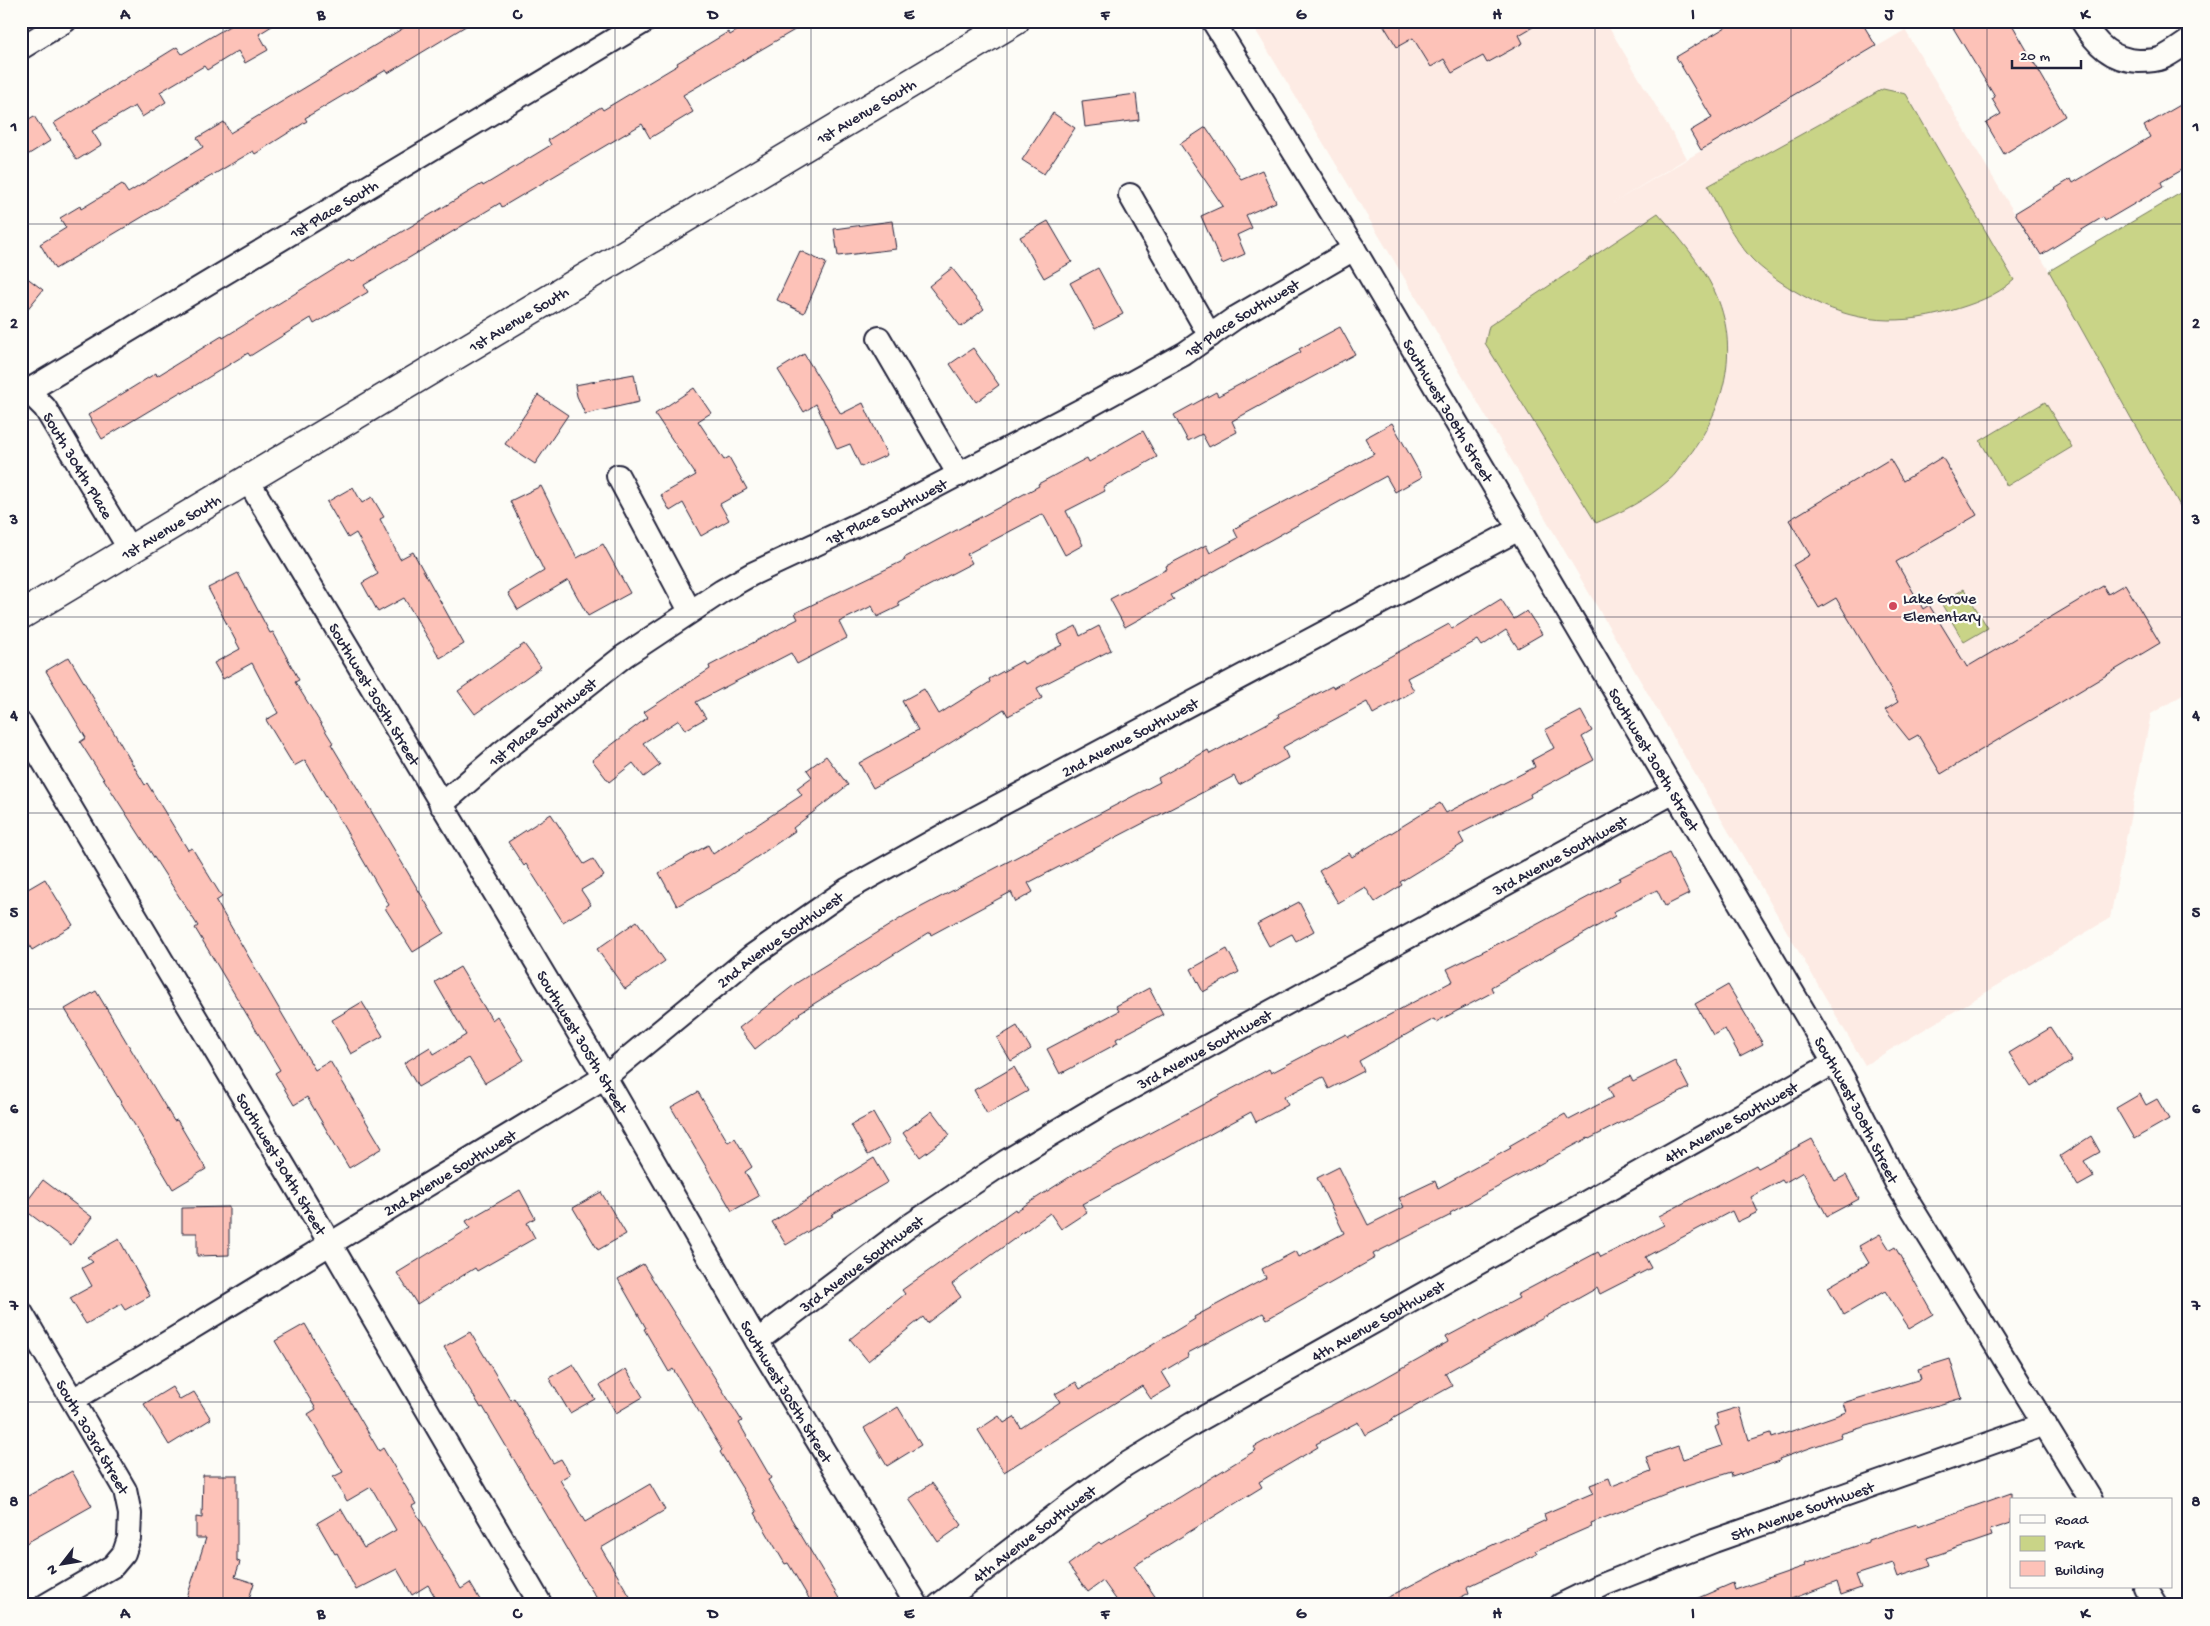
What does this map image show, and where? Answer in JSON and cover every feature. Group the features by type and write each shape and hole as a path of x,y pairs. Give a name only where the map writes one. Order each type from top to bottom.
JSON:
{"main road":[{"name":"1st Avenue South","path":"21,615 1015,21"}],"street":[{"path":"21,48 65,21"},
{"name":"1st Place South","path":"24,391 646,21"},
{"name":"Southwest 308th Street","path":"1214,21 1354,250 1834,1063 1897,1184 2090,1498"},
{"path":"2082,21 2093,39 2104,50 2118,58 2149,61 2162,58 2189,41"},
{"path":"1130,195 1210,336"},
{"name":"1st Place Southwest","path":"441,805 565,702 624,656 690,611 752,574 846,531 959,475 1156,371 1234,318 1354,250"},
{"path":"879,338 959,475"},
{"name":"South 304th Place","path":"24,391 45,408 130,550"},
{"path":"618,476 690,611"},
{"name":"Southwest 305th Street","path":"247,479 605,1077 757,1341 917,1605"},
{"name":"2nd Avenue Southwest","path":"73,1400 605,1077 752,956 848,889 953,830 1519,530"},
{"name":"Southwest 304th Street","path":"21,724 331,1245 541,1605"},
{"name":"3rd Avenue Southwest","path":"757,1341 909,1226 1005,1162 1098,1106 1674,792"},
{"name":"4th Avenue Southwest","path":"939,1605 1069,1505 1125,1465 1192,1424 1834,1063"},
{"name":"South 303rd Street","path":"21,1312 125,1490 130,1514 129,1538 124,1553 114,1566 46,1605"},
{"name":"5th Avenue Southwest","path":"1561,1605 1600,1586 1714,1541 2045,1424"},
{"path":"2145,1588 2155,1605"}],"shaded area":[{"name":"Lake Grove Elementary","path":"1250,21 1605,21 1687,158 1613,203 1905,30 2049,271 2189,522 2189,691 2151,714 2110,918 1865,1065 1426,314"}],"green space":[{"path":"1883,89 1906,94 2014,280 2007,286 1975,303 1928,316 1888,320 1850,315 1831,309 1793,290 1755,262 1732,232 1708,186"},
{"path":"2189,188 2189,522 2049,271"},
{"path":"1658,213 1696,260 1714,290 1722,312 1727,335 1725,379 1719,401 1710,422 1699,442 1673,477 1642,500 1596,523 1485,343 1489,326"},
{"path":"2045,402 2072,447 2007,486 1980,441"},
{"path":"1964,589 1988,628 1964,642 1941,603"}],"building":[{"path":"238,21 280,21 259,34 268,50 245,63 238,51 207,70 204,66 160,92 166,102 142,117 135,106 92,131 101,145 77,160 54,123 177,47 182,54"},
{"path":"415,21 474,21 388,73 386,70 305,118 307,121 255,154 253,151 55,269 40,244 66,228 60,218 80,206 81,209 122,184 128,193 203,147 197,138 224,122 230,133"},
{"path":"753,21 810,21 683,95 693,112 650,138 642,124 502,207 500,203 364,285 368,292 314,324 311,318 250,356 248,353 102,439 88,415 156,373 157,376 222,336 223,338 349,260 351,262 482,184 483,186 551,145 548,140 601,107 603,110 678,65 677,63 728,32 730,35"},
{"path":"1381,21 1543,21 1519,35 1523,43 1487,63 1483,56 1452,73 1444,59 1431,67 1413,38 1397,47"},
{"path":"1736,21 1861,21 1876,46 1701,150 1690,131 1712,118 1676,57"},
{"path":"1949,21 2010,21 2065,116 2004,154 1986,123 2001,114 1992,99 1995,97"},
{"path":"1136,94 1139,120 1085,127 1082,101"},
{"path":"2189,100 2189,166 2161,182 2163,187 2105,221 2103,217 2041,255 2015,213 2071,179 2073,183 2150,137 2144,126"},
{"path":"1053,113 1075,128 1044,174 1022,160"},
{"path":"34,116 50,141 21,159 21,124"},
{"path":"1206,127 1241,179 1262,170 1276,202 1246,215 1252,228 1237,235 1245,254 1222,264 1201,216 1223,206 1180,144"},
{"path":"892,221 896,249 838,256 834,229"},
{"path":"1048,221 1072,262 1044,278 1020,237"},
{"path":"800,251 826,263 804,313 777,300"},
{"path":"952,268 984,309 961,327 929,286"},
{"path":"1098,268 1123,314 1095,329 1070,283"},
{"path":"21,273 43,290 21,317"},
{"path":"1340,327 1355,354 1232,421 1237,432 1209,447 1202,434 1188,441 1174,415 1216,392 1218,396 1301,352 1299,349"},
{"path":"973,348 999,385 976,402 950,364"},
{"path":"804,354 841,414 863,403 887,455 861,467 850,444 837,449 816,404 804,412 778,370"},
{"path":"634,374 639,402 585,414 577,396 575,385"},
{"path":"694,388 711,413 698,421 724,460 729,457 747,489 720,504 729,520 701,536 683,503 670,511 661,495 696,475 655,414"},
{"path":"538,395 568,415 535,464 505,444"},
{"path":"1392,423 1422,477 1395,492 1386,476 1171,595 1174,600 1125,627 1110,599 1167,569 1166,566 1206,545 1210,553 1238,538 1234,530 1237,527 1374,454 1365,438"},
{"path":"1143,431 1157,457 1103,487 1105,491 1066,511 1083,545 1065,555 1043,514 967,554 972,563 898,602 900,606 877,617 872,606 839,622 847,638 797,664 791,653 696,702 706,718 685,730 679,720 643,743 660,765 644,777 633,763 609,782 592,760 648,717 644,712 710,669 709,666 798,619 795,613 905,560 904,558 1039,486 1038,484 1087,458 1089,462"},
{"path":"1942,457 1977,515 1896,562 1923,609 1929,605 1967,667 2103,586 2108,594 2125,584 2160,643 1941,774 1918,735 1909,740 1885,710 1898,702 1836,598 1819,608 1793,565 1810,555 1789,520 1890,459 1903,481"},
{"path":"541,486 577,558 603,544 630,593 588,616 568,580 518,610 508,593 544,571 510,501"},
{"path":"353,487 362,503 372,497 384,517 380,519 400,559 413,552 464,644 440,658 404,598 378,612 362,583 378,574 356,533 348,538 327,502"},
{"path":"238,573 270,633 273,632 299,680 295,682 333,743 331,744 444,933 413,952 385,908 389,905 305,760 294,766 266,720 278,713 252,663 223,679 214,663 240,649 208,588"},
{"path":"1501,599 1514,619 1527,611 1542,634 1518,648 1506,630 1482,646 1478,640 1407,678 1414,691 1373,714 1367,702 1283,747 1288,758 1239,785 1234,776 1028,883 1033,892 1016,902 1011,892 931,935 930,932 799,1013 755,1049 739,1028 798,982 906,915 1160,782 1158,778 1208,750 1210,754 1279,717 1278,714 1332,686 1333,688 1449,624 1452,629"},
{"path":"1076,626 1080,636 1099,626 1111,650 1037,688 1042,698 1008,716 1004,709 925,759 873,788 859,763 918,730 902,701 924,689 939,714 990,682 989,679 1022,661 1024,664 1062,645 1058,635"},
{"path":"524,644 541,667 475,714 458,691"},
{"path":"69,657 145,785 147,783 188,850 192,848 222,897 216,901 315,1070 330,1061 382,1148 349,1168 307,1097 294,1105 275,1073 280,1070 195,928 198,926 80,742 86,738 46,671"},
{"path":"1581,711 1592,731 1582,737 1594,760 1530,794 1531,797 1459,834 1464,843 1400,882 1402,885 1375,902 1365,887 1338,903 1319,871 1349,853 1352,857 1440,803 1446,813 1535,767 1532,760 1554,748 1545,730"},
{"path":"826,756 848,785 793,828 795,831 726,878 677,906 659,873 708,845 713,854 802,795 797,788 812,777 807,770"},
{"path":"551,814 584,864 593,859 604,876 581,890 591,905 563,922 526,864 524,866 508,842"},
{"path":"1669,853 1689,894 1665,906 1657,890 1613,912 1615,916 1491,987 1493,992 1436,1022 1434,1019 1359,1061 1364,1071 1329,1089 1323,1077 1284,1097 1288,1105 1256,1122 1251,1112 1082,1204 1087,1212 1061,1229 1050,1213 952,1284 961,1297 927,1323 923,1317 868,1361 850,1339 905,1294 902,1290 1015,1209 1016,1211 1079,1171 1269,1069 1271,1073 1346,1034 1348,1037 1453,981 1447,969 1536,925 1620,880 1619,878"},
{"path":"45,879 73,925 32,950 21,931 21,893"},
{"path":"1299,902 1314,931 1296,941 1292,934 1269,946 1257,924"},
{"path":"637,921 665,961 625,989 597,949"},
{"path":"1227,949 1239,972 1203,992 1191,969"},
{"path":"460,967 492,1020 497,1016 524,1060 485,1083 469,1058 418,1087 404,1063 430,1047 434,1054 466,1035 435,982"},
{"path":"1728,985 1763,1044 1740,1056 1725,1029 1713,1035 1695,1004"},
{"path":"1149,988 1163,1014 1116,1039 1118,1043 1060,1074 1047,1049 1119,1011 1116,1006"},
{"path":"96,991 174,1121 177,1120 206,1169 173,1189 65,1009"},
{"path":"362,1002 383,1036 351,1054 332,1020"},
{"path":"1017,1026 1031,1049 1011,1061 997,1038"},
{"path":"2050,1028 2072,1061 2031,1087 2009,1053"},
{"path":"1675,1061 1689,1088 1588,1138 1450,1213 1451,1215 1373,1254 1375,1258 1267,1319 1263,1313 1188,1353 1189,1356 1162,1372 1171,1387 1151,1399 1142,1386 1004,1472 978,1430 999,1416 1004,1423 1014,1417 1021,1428 1060,1402 1055,1394 1076,1382 1080,1389 1195,1319 1194,1317 1266,1278 1262,1269 1296,1251 1299,1257 1344,1233 1317,1178 1339,1167 1368,1225 1404,1207 1399,1198 1435,1181 1438,1188 1511,1148 1509,1146 1565,1114 1569,1120 1613,1097 1608,1087 1630,1076 1633,1082"},
{"path":"1014,1067 1028,1091 987,1114 974,1090"},
{"path":"698,1092 728,1142 735,1138 752,1167 745,1172 759,1196 732,1211 671,1107"},
{"path":"2140,1094 2146,1105 2157,1099 2169,1119 2134,1139 2116,1108"},
{"path":"932,1111 950,1135 920,1157 903,1133"},
{"path":"873,1113 890,1143 868,1155 851,1125"},
{"path":"2091,1136 2100,1152 2084,1161 2094,1177 2078,1186 2060,1156"},
{"path":"1812,1139 1835,1181 1846,1175 1859,1199 1827,1216 1803,1172 1784,1183 1782,1180 1751,1197 1758,1212 1737,1222 1732,1211 1645,1257 1651,1268 1600,1294 1597,1288 1445,1373 1452,1386 1393,1420 1365,1435 1358,1422 1316,1444 1318,1447 1259,1482 1262,1487 1134,1566 1161,1605 1120,1605 1103,1581 1088,1592 1068,1565 1099,1542 1101,1544 1256,1450 1254,1447 1302,1420 1374,1384 1448,1342 1446,1337 1519,1298 1517,1295 1598,1252 1601,1257 1664,1225 1659,1216 1756,1165 1758,1168"},
{"path":"874,1158 888,1182 831,1215 833,1216 786,1245 772,1222"},
{"path":"43,1180 92,1217 71,1245 22,1208"},
{"path":"520,1190 535,1218 527,1223 535,1238 477,1271 475,1268 417,1304 397,1273 470,1228 466,1221"},
{"path":"601,1192 626,1234 598,1250 573,1208"},
{"path":"229,1207 229,1255 197,1256 197,1233 182,1233 182,1208"},
{"path":"1880,1234 1890,1250 1895,1247 1933,1314 1909,1328 1885,1291 1844,1315 1828,1287 1869,1263 1859,1246"},
{"path":"119,1239 150,1296 125,1310 121,1304 86,1324 70,1298 92,1286 82,1268 93,1262 87,1257"},
{"path":"643,1264 742,1421 739,1423 771,1478 768,1480 843,1605 813,1605 788,1563 785,1564 755,1513 757,1512 720,1452 722,1450 673,1369 669,1372 618,1279"},
{"path":"305,1324 379,1451 383,1448 416,1504 412,1506 461,1589 470,1583 483,1605 434,1605 438,1602 428,1585 412,1595 397,1569 356,1590 337,1553 335,1554 317,1523 341,1509 364,1548 396,1530 371,1487 347,1501 333,1477 343,1472 308,1414 316,1409 275,1341"},
{"path":"470,1332 511,1400 514,1398 553,1463 561,1459 570,1474 560,1480 585,1522 650,1484 665,1510 601,1548 635,1605 601,1605 483,1407 481,1408 444,1347"},
{"path":"1950,1359 1962,1398 1840,1434 1841,1437 1779,1459 1780,1461 1732,1477 1731,1472 1678,1489 1591,1523 1592,1526 1535,1551 1537,1554 1467,1587 1469,1593 1446,1605 1373,1605 1454,1563 1546,1520 1544,1514 1593,1493 1590,1485 1609,1478 1612,1486 1651,1471 1646,1457 1678,1446 1683,1459 1722,1446 1715,1427 1719,1425 1716,1414 1739,1407 1749,1440 1771,1433 1772,1438 1846,1412 1843,1403 1921,1379 1918,1369"},
{"path":"573,1364 595,1399 570,1413 549,1378"},
{"path":"626,1369 643,1397 616,1413 600,1385"},
{"path":"172,1387 180,1400 194,1392 211,1419 169,1445 144,1404"},
{"path":"898,1407 921,1445 887,1466 864,1428"},
{"path":"72,1471 92,1506 21,1546 21,1500"},
{"path":"203,1475 237,1475 237,1561 240,1562 235,1577 254,1583 247,1605 213,1605 187,1597 206,1538 196,1538 196,1517 202,1518"},
{"path":"932,1483 962,1525 938,1542 909,1499"},
{"path":"2011,1493 2010,1523 1990,1530 1992,1536 1928,1558 1931,1566 1898,1577 1893,1563 1856,1575 1861,1588 1841,1595 1837,1582 1775,1605 1682,1605 1733,1583 1735,1590 1805,1566 1804,1564 1868,1542 1868,1540 1917,1524 1918,1526"}],"place":[{"name":"Lake Grove Elementary","path":"1893,606"}]}
